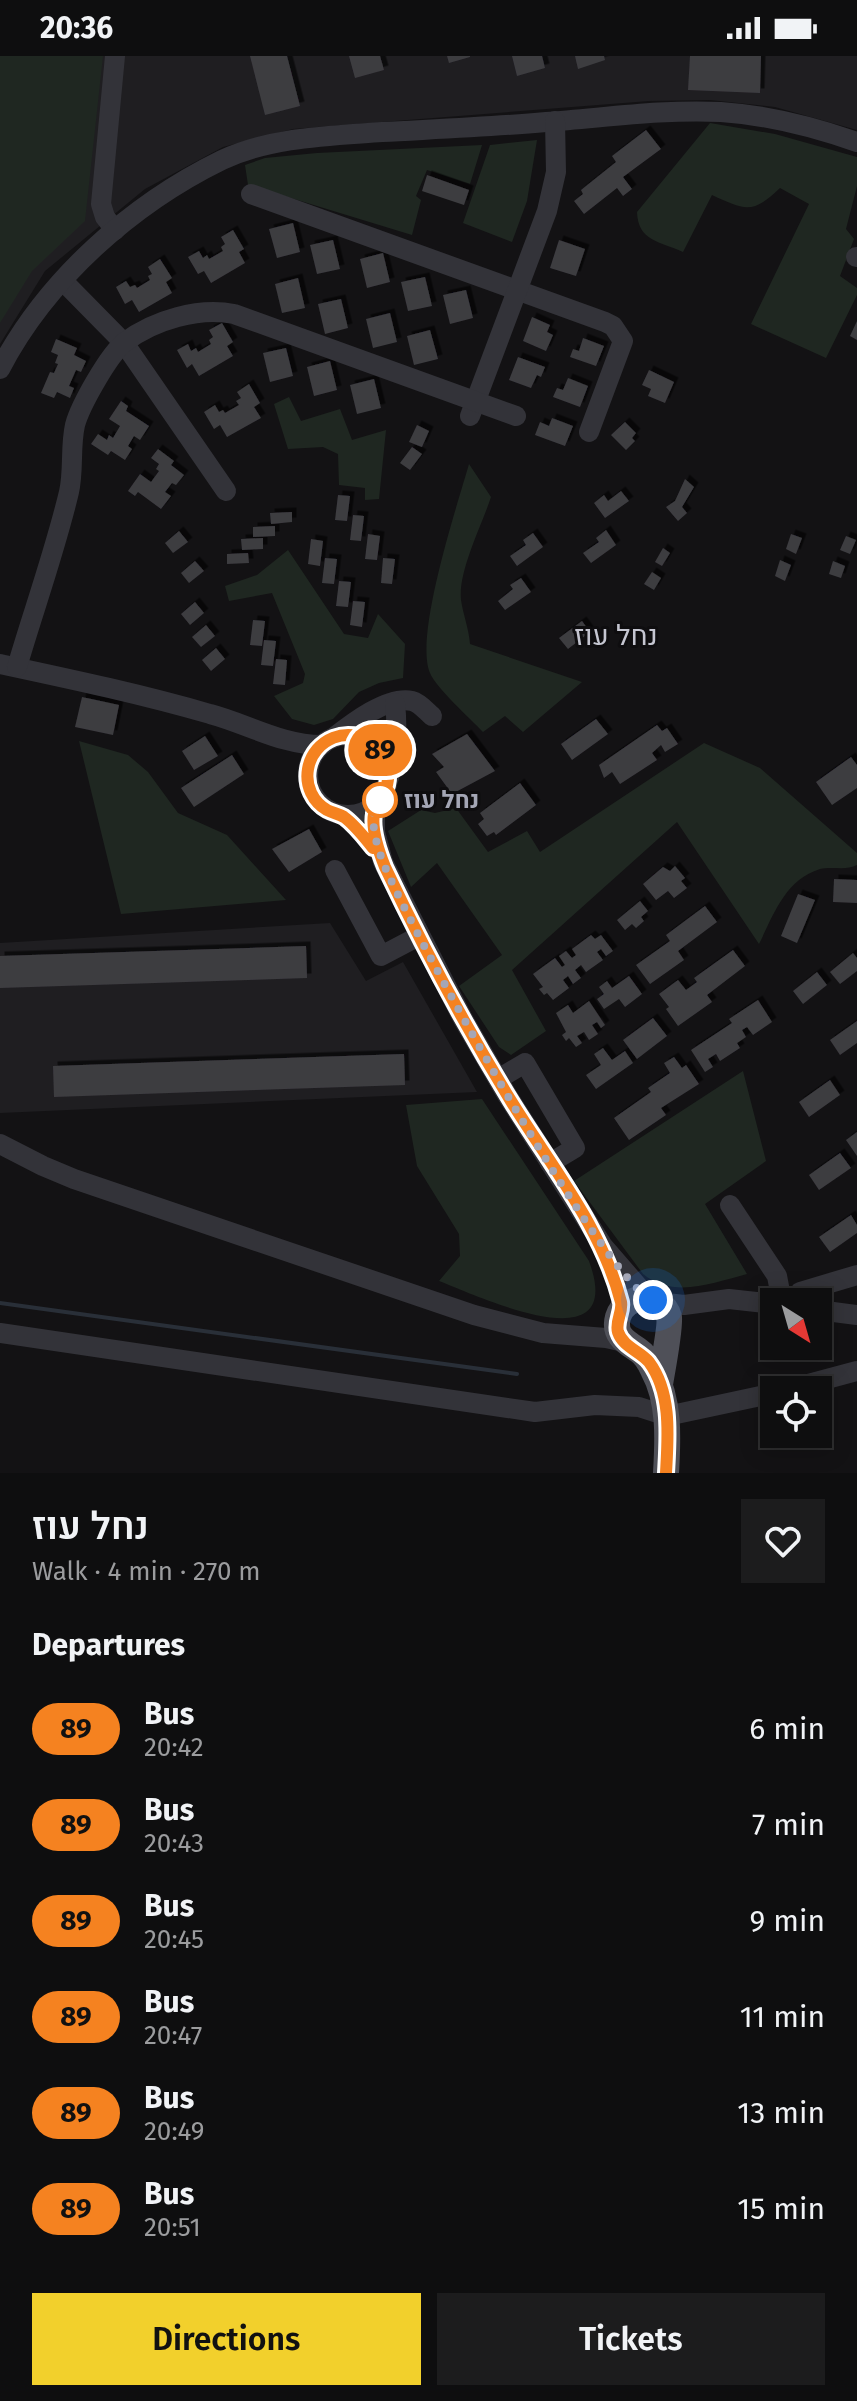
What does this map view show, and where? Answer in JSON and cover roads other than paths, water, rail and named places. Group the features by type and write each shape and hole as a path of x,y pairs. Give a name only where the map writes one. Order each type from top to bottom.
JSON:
{"main road":[{"path":"626,1330 636,1299 653,1300 669,1317 660,1384"},
{"path":"626,1330 654,1349 668,1333"},
{"path":"626,1330 660,1384 667,1416 666,1473"}],"street":[{"path":"115,56 101,204 105,217 115,230"},
{"path":"0,369 31,319 63,281 115,230 188,179 225,159 278,143 318,136 634,113 722,112 758,116 857,142"},
{"path":"473,408 554,188 555,121"},
{"path":"251,194 519,289 613,326 623,341 589,432"},
{"path":"63,281 124,343 226,491"},
{"path":"387,785 384,758 370,742 349,735 328,741 281,740 185,707 8,666 70,490 75,426 83,403 124,343 154,326 192,313 216,310 264,323 473,408 516,416"},
{"path":"307,774 312,758 328,741 386,706 408,700 416,702 432,716"},
{"path":"370,742 370,730 386,706"},
{"path":"383,862 373,819 375,805 387,785 397,749 398,730 386,706"},
{"path":"281,740 300,761 316,801 342,815 362,834 383,862 419,936 498,1079 603,1246 653,1300 675,1306 729,1299 760,1302"},
{"path":"342,815 361,814 375,805"},
{"path":"335,870 381,956 419,936"},
{"path":"498,1079 525,1063 575,1148 550,1163"},
{"path":"0,1144 74,1179 474,1315 543,1333 574,1337 626,1330 617,1284 603,1246"},
{"path":"730,1205 785,1288"},
{"path":"818,1288 857,1275"},
{"path":"668,1333 702,1303"},
{"path":"832,1312 857,1315"},
{"path":"0,1333 535,1412 610,1406 639,1407 667,1416 760,1396"},
{"path":"832,1378 857,1371"}],"waterway":[{"path":"0,1303 517,1374"}],"place":[{"name":"נחל עוז","path":"380,800"}],"district":[{"name":"נחל עוז","path":"616,635"}]}
